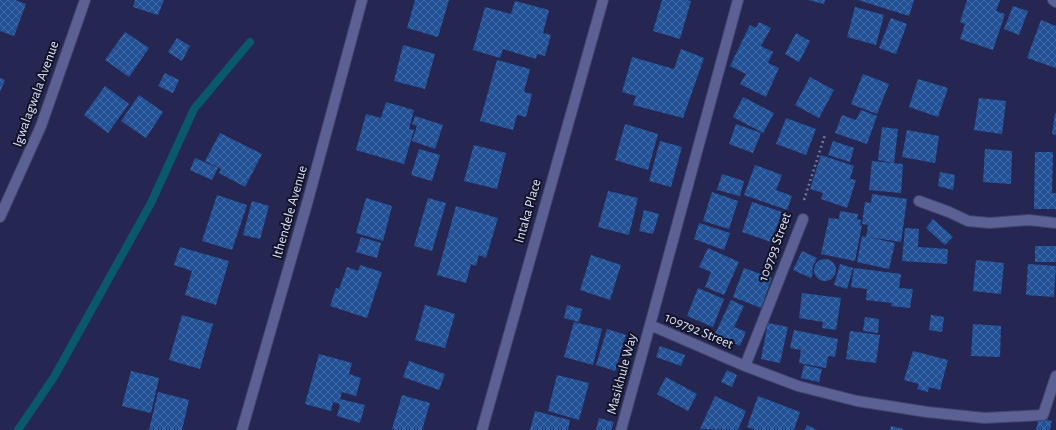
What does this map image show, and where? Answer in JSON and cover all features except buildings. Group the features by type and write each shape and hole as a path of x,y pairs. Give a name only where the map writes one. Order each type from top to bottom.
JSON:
{"street":[{"name":"Igwalagwala Avenue","path":"0,217 41,126 84,0"},
{"name":"Ithendele Avenue","path":"242,430 308,200 362,0"},
{"name":"Intaka Place","path":"482,430 602,0"},
{"name":"109792 Street","path":"738,0 650,325 745,366 798,386 857,401 927,412 985,418 1042,415 1056,376"},
{"path":"919,201 968,221 990,223 1029,220 1056,223"},
{"name":"109793 Street","path":"745,366 802,219"},
{"name":"Masikhule Way","path":"621,430 650,325"}],"path":[{"name":"109793 Street","path":"802,219 804,197 825,135"}],"waterway":[{"path":"18,430 54,377 151,203 194,109 250,42"}]}
